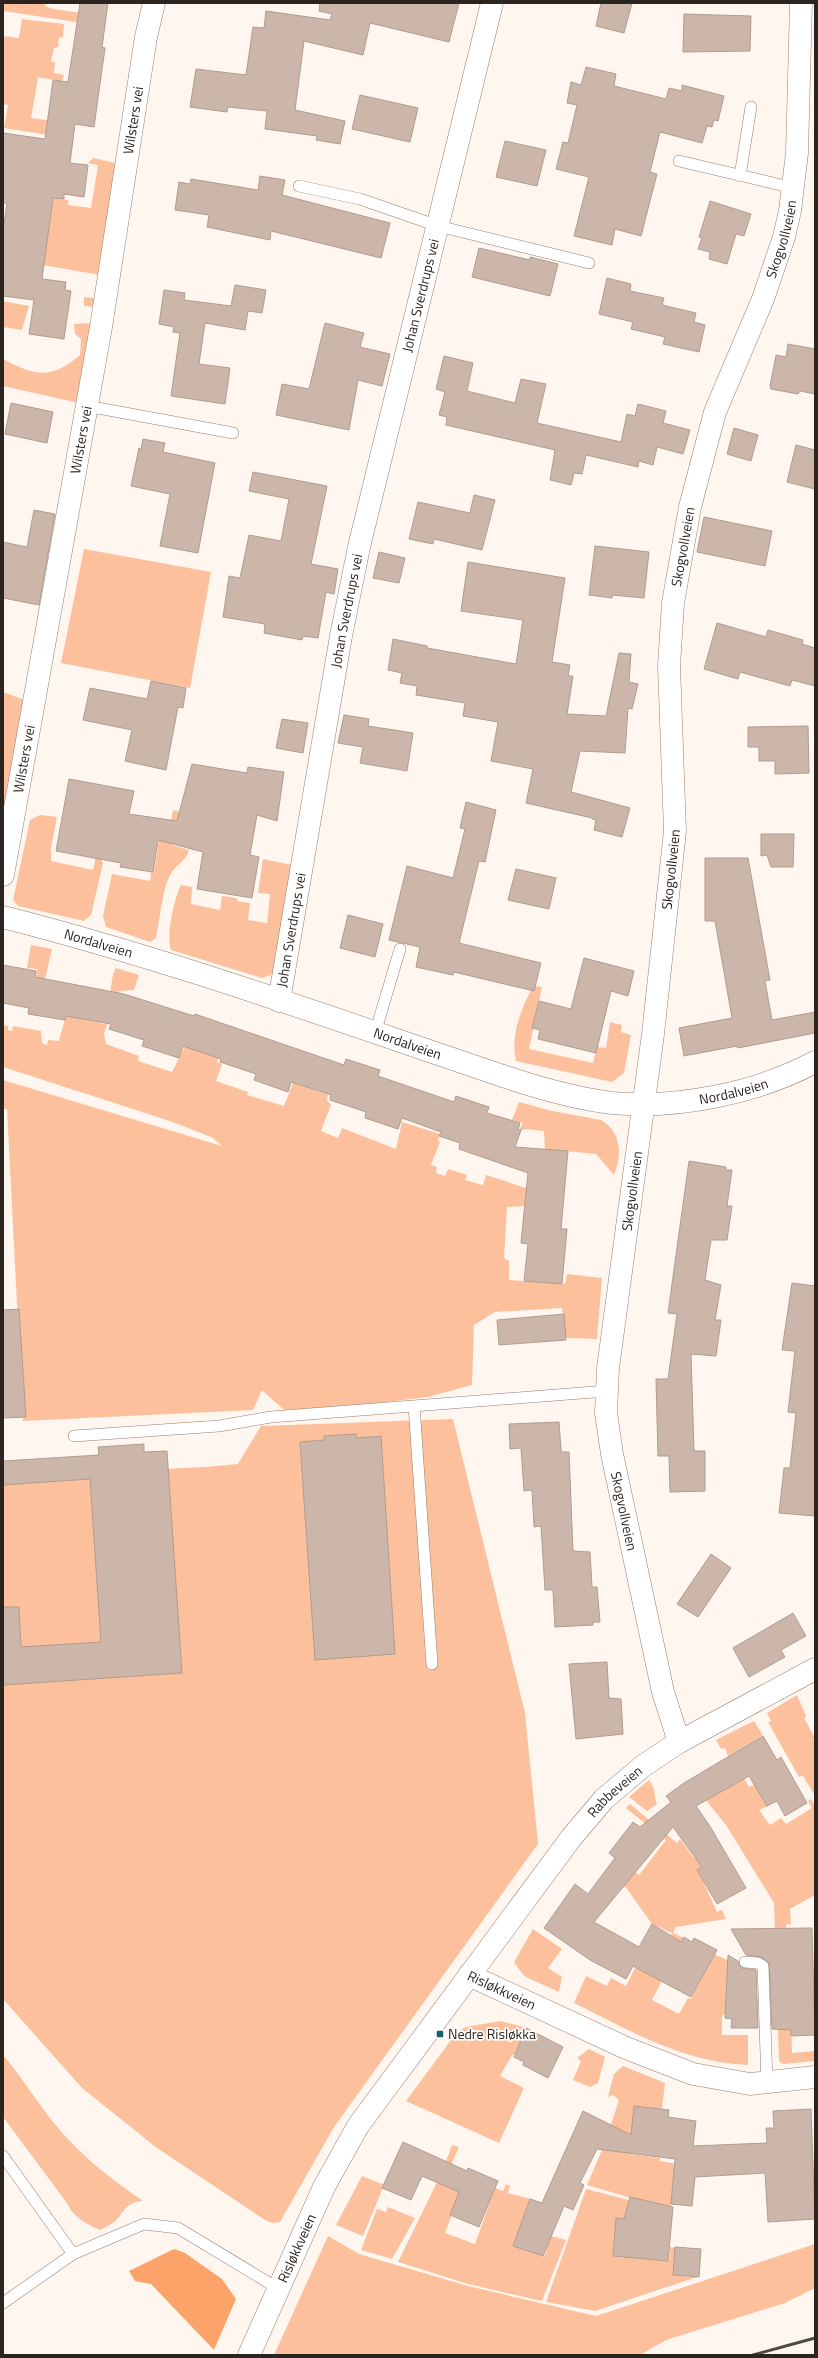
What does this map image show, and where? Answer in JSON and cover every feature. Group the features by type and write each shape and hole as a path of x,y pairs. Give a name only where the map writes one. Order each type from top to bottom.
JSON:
{"street":[{"name":"Wilsters vei","path":"3,875 102,326 146,37 154,3"},
{"name":"Johan Sverdrups vei","path":"278,1001 344,621 377,474 492,3"},
{"name":"Skogvollveien","path":"679,1742 663,1692 622,1503 609,1433 607,1391 609,1361 644,1103 675,831 669,666 673,603 681,554 702,457 715,412 763,299 784,237 794,188 797,153 802,3"},
{"name":"Nordalveien","path":"3,917 68,934 278,1001 541,1088 612,1102 644,1103 685,1100 748,1090 772,1082 815,1062"},
{"name":"Rabbeveien","path":"469,1975 548,1867 588,1817 620,1783 679,1742 815,1669"},
{"name":"Risløkkveien","path":"250,2355 324,2187 358,2126 469,1975 626,2048 693,2074 750,2084 815,2077"}],"lane":[{"path":"740,176 751,107"},
{"path":"678,161 794,188"},
{"name":"Johan Sverdrups vei","path":"299,186 360,199 438,226 589,263"},
{"path":"87,406 233,432"},
{"path":"375,1033 400,949"},
{"path":"74,1436 219,1426 271,1417 607,1391"},
{"path":"414,1406 432,1664"},
{"path":"745,1962 758,1963 763,1966 767,2083"},
{"path":"3,2156 73,2254"},
{"path":"3,2303 73,2254 144,2224 178,2228 278,2289"}],"shaded area":[{"path":"3,3 45,3 45,6 53,9 104,16 102,26 3,11"},
{"path":"22,19 64,24 63,37 59,38 58,47 54,48 51,62 55,62 54,73 64,75 62,81 36,77 38,78 31,118 62,122 60,137 4,128 8,105 3,104 3,36 19,38"},
{"path":"93,158 119,164 100,275 43,265 35,196 68,200 68,205 91,208 98,165 88,163"},
{"path":"84,297 104,299 83,404 3,386 3,359 24,369 43,373 60,369 80,355 81,339 75,334 74,324 92,323 95,307 84,306"},
{"path":"3,301 29,306 22,330 3,327"},
{"path":"84,549 211,572 190,688 61,663"},
{"path":"3,692 30,702 4,806 3,806"},
{"path":"173,810 180,812 172,845 189,850 186,857 172,872 166,886 156,938 150,942 106,927 103,916 112,874 150,881 151,872 154,872 162,821 171,821"},
{"path":"40,815 57,817 51,848 51,861 93,870 102,828 100,858 103,863 91,915 84,921 18,906 13,900 30,820"},
{"path":"263,859 292,865 275,968 271,975 262,978 171,950 169,935 170,927 178,891 181,885 192,887 191,904 220,910 222,896 237,898 237,901 250,903 248,920 267,923 270,894 258,893"},
{"path":"31,945 52,949 45,979 36,977 37,969 27,968"},
{"path":"116,968 139,975 134,990 119,991 104,1034 106,1044 139,1056 138,1061 172,1072 185,1046 219,1056 217,1062 222,1064 216,1081 248,1092 247,1095 284,1106 293,1083 328,1095 327,1100 331,1105 321,1131 338,1138 342,1128 396,1149 402,1122 440,1134 438,1141 440,1142 431,1165 437,1167 436,1173 445,1176 448,1169 467,1175 465,1180 483,1185 486,1175 532,1190 525,1206 507,1207 504,1258 509,1261 509,1280 565,1284 567,1274 602,1278 597,1339 566,1338 562,1308 495,1312 474,1325 472,1385 428,1397 337,1408 284,1410 262,1390 253,1410 23,1421 7,1109 3,1109 3,1080 222,1146 213,1138 173,1122 3,1067 3,1025 8,1026 8,1030 12,1031 13,1026 41,1031 42,1043 47,1045 48,1040 59,1041 66,1015 105,1024 113,974"},
{"path":"533,986 542,987 529,1049 593,1063 597,1047 606,1048 610,1022 622,1025 621,1032 631,1035 624,1073 612,1082 516,1061 514,1042 518,1023 524,1004"},
{"path":"519,1102 552,1111 601,1120 608,1125 616,1137 619,1152 617,1167 614,1175 596,1154 545,1149 544,1131 526,1129 519,1131 523,1123 512,1120"},
{"path":"453,1419 525,1713 538,1844 334,2127 280,2222 273,2223 265,2220 157,2148 82,2088 3,1999 3,1477 238,1464 261,1426"},
{"path":"797,1695 806,1716 804,1718 815,1738 813,1740 815,1744 815,1796 803,1776 799,1777 768,1722 771,1721 767,1713"},
{"path":"754,1721 763,1735 728,1756 725,1748 721,1749 716,1740"},
{"path":"744,1778 749,1787 755,1784 768,1806 759,1810 770,1825 781,1818 786,1824 812,1808 808,1801 811,1799 815,1806 815,1895 790,1909 791,1925 787,1924 785,1929 790,1986 792,2053 815,2051 815,2061 783,2064 779,2061 774,1903 726,1825 704,1798"},
{"path":"649,1780 654,1790 657,1804 647,1811 629,1797"},
{"path":"630,1804 677,1843 680,1839 694,1858 700,1854 707,1865 698,1870 717,1912 722,1910 726,1919 676,1927 673,1933 684,1938 652,2000 679,2014 688,1998 691,1999 714,1954 732,1962 727,2014 722,2015 722,2035 748,2035 748,2065 724,2063 679,2051 637,2034 574,2003 586,1976 607,1986 611,1978 626,1986 642,1954 661,1955 672,1933 652,1924 627,1889 615,1878 627,1865 639,1875 666,1840 626,1808"},
{"path":"533,1929 562,1949 548,1968 562,1977 559,1992 524,1976 514,1962"},
{"path":"500,2021 528,2028 514,2055 512,2055 500,2076 524,2088 499,2143 406,2101 457,2032 466,2027"},
{"path":"589,2049 605,2057 598,2083 590,2087 573,2080 581,2061 577,2058"},
{"path":"3,2055 53,2122 73,2145 106,2174 143,2201 128,2206 114,2222 100,2230 85,2223 76,2216 3,2117"},
{"path":"623,2066 665,2083 662,2109 635,2106 630,2154 660,2158 660,2161 677,2164 672,2204 668,2209 587,2185 605,2143 619,2100 613,2095 608,2097 614,2074"},
{"path":"452,2145 459,2147 444,2181 461,2191 445,2233 475,2244 495,2188 503,2191 506,2184 510,2186 508,2193 531,2199 514,2246 544,2257 551,2236 566,2240 542,2301 468,2284 398,2262 442,2172"},
{"path":"362,2176 384,2185 363,2236 336,2225"},
{"path":"586,2189 629,2200 615,2256 669,2261 670,2247 676,2248 676,2276 697,2277 595,2311 546,2302"},
{"path":"388,2207 415,2218 392,2259 361,2250 377,2209 386,2212"},
{"path":"328,2236 359,2254 468,2286 596,2316 815,2244 815,2288 785,2303 666,2340 640,2355 274,2355"},
{"path":"174,2249 185,2253 222,2279 236,2299 214,2350 151,2284 135,2281 129,2271"}],"building":[{"path":"80,3 108,3 102,47 105,48 94,127 75,124 70,163 88,165 84,197 64,194 64,199 53,198 42,279 66,282 65,290 71,291 64,339 29,334 34,300 3,296 3,231 7,203 3,203 3,133 45,139 53,80 68,82"},
{"path":"320,3 459,3 449,42 370,23 363,55 304,41 295,110 345,121 340,144 316,140 317,136 265,129 267,111 228,107 227,112 190,107 196,69 246,75 253,27 264,28 266,11 330,20 332,14 319,11"},
{"path":"601,3 632,3 624,33 596,26"},
{"path":"684,14 751,16 750,51 683,52"},
{"path":"586,67 616,74 614,86 666,99 669,88 682,91 682,85 724,96 718,121 714,120 712,127 707,126 702,143 660,132 650,172 657,174 641,236 615,229 612,245 574,236 589,177 556,169 563,142 568,143 577,105 567,103 571,82 581,85"},
{"path":"360,95 418,108 410,142 352,129"},
{"path":"505,141 546,150 537,186 496,177"},
{"path":"260,176 285,180 282,195 390,223 381,258 271,231 270,240 207,227 209,215 175,210 179,182 190,184 191,179 258,190"},
{"path":"710,201 751,214 744,236 736,234 727,264 709,259 710,252 698,249 702,238 699,237"},
{"path":"479,248 530,260 530,257 558,264 550,296 472,277"},
{"path":"607,278 631,284 630,291 664,298 662,305 696,313 694,322 705,325 699,352 663,344 665,337 631,329 633,322 599,314"},
{"path":"235,285 266,290 262,313 248,311 245,330 205,323 199,364 230,368 225,404 171,396 180,333 173,332 174,327 159,324 164,290 185,293 184,300 231,306"},
{"path":"325,323 364,333 360,347 390,354 382,386 358,380 349,430 276,415 282,384 309,389"},
{"path":"788,344 815,349 815,394 800,391 798,394 771,389 770,386 776,355 786,357"},
{"path":"444,356 473,363 467,391 515,403 521,379 546,384 537,423 621,442 627,414 635,416 638,404 666,411 663,423 690,430 683,454 657,447 653,465 639,461 638,467 586,455 582,474 574,473 571,485 550,480 555,450 446,425 447,417 439,415 445,392 436,389"},
{"path":"11,403 53,412 47,443 5,434"},
{"path":"734,428 758,435 751,461 727,454"},
{"path":"143,439 165,443 163,452 215,463 198,553 160,546 170,494 131,486 139,448 141,449"},
{"path":"796,445 815,450 815,489 787,482"},
{"path":"253,472 327,486 311,564 338,569 334,594 326,592 318,638 303,636 302,640 264,633 265,624 223,617 229,576 240,578 249,535 281,541 289,499 249,491"},
{"path":"474,495 495,500 482,550 434,539 433,544 409,539 418,502 470,513"},
{"path":"34,510 55,514 39,605 3,598 3,542 27,547"},
{"path":"704,517 772,531 765,566 697,552"},
{"path":"595,546 649,552 644,598 612,595 612,598 589,595"},
{"path":"379,552 405,558 399,583 373,578"},
{"path":"468,562 565,578 552,662 570,665 568,676 573,676 567,714 606,716 619,653 631,654 629,682 638,684 632,709 628,708 625,753 580,751 571,792 630,808 622,837 594,830 596,820 592,818 526,803 533,769 491,761 498,722 463,716 465,703 416,695 417,686 400,683 402,673 388,670 393,639 427,646 427,648 516,664 523,620 461,611"},
{"path":"717,623 766,637 768,630 803,640 802,644 815,648 815,686 792,680 790,686 740,672 738,679 704,669"},
{"path":"151,681 186,688 183,708 178,707 166,770 125,761 132,730 83,720 90,688 147,699"},
{"path":"344,715 369,719 368,726 413,733 407,771 360,763 363,747 338,743"},
{"path":"282,719 308,723 303,753 276,748"},
{"path":"808,726 809,773 775,774 775,761 759,761 759,747 748,747 748,727"},
{"path":"192,764 247,773 248,767 284,772 277,821 257,815 250,855 259,857 252,898 197,889 203,852 158,840 153,872 120,867 121,863 56,851 69,779 134,791 129,814 177,821"},
{"path":"466,802 496,810 485,862 479,861 459,943 541,963 534,991 454,972 453,975 416,967 420,947 389,940 407,866 453,878 465,829 460,828"},
{"path":"761,834 794,834 793,867 771,867 767,855 761,856"},
{"path":"705,858 748,858 770,980 765,981 772,1020 815,1012 815,1033 738,1048 737,1046 684,1056 679,1028 732,1018 715,921 705,921"},
{"path":"516,869 556,878 549,909 508,900"},
{"path":"348,915 383,924 375,957 340,948"},
{"path":"584,958 634,971 628,996 611,991 596,1053 538,1039 540,1030 532,1028 539,1001 571,1009"},
{"path":"3,965 36,971 35,977 124,994 194,1016 195,1014 344,1065 346,1059 380,1070 378,1076 454,1102 456,1096 489,1107 487,1113 520,1123 518,1130 521,1130 515,1147 568,1151 561,1229 567,1229 562,1284 524,1281 528,1244 521,1243 528,1173 459,1149 460,1143 439,1136 441,1132 402,1118 398,1129 365,1118 366,1112 330,1100 331,1095 291,1082 288,1092 254,1080 256,1074 220,1062 221,1059 183,1046 179,1058 142,1046 144,1040 109,1029 111,1024 66,1016 65,1020 28,1014 29,1008 3,1003"},
{"path":"689,1161 726,1167 726,1170 732,1170 727,1206 732,1206 727,1240 711,1240 705,1280 721,1285 715,1320 721,1320 716,1356 691,1354 694,1451 705,1451 705,1491 670,1492 669,1456 658,1456 656,1379 668,1379 677,1314 668,1313"},
{"path":"792,1283 815,1286 815,1516 779,1513 784,1468 790,1468 796,1413 788,1412 795,1351 782,1350"},
{"path":"19,1309 26,1417 3,1418 3,1310"},
{"path":"564,1314 566,1340 499,1345 497,1320"},
{"path":"559,1422 561,1450 562,1452 569,1452 573,1551 590,1552 592,1587 597,1587 600,1622 593,1622 593,1625 555,1627 553,1590 545,1590 541,1526 534,1527 532,1490 524,1491 521,1448 510,1449 509,1424"},
{"path":"356,1434 357,1438 381,1436 395,1654 315,1660 300,1442 324,1440 324,1436"},
{"path":"144,1444 144,1452 167,1451 182,1673 3,1685 3,1607 19,1607 21,1647 101,1642 90,1479 3,1485 3,1461 99,1455 98,1447"},
{"path":"711,1554 731,1568 698,1617 677,1604"},
{"path":"793,1613 806,1636 781,1650 785,1657 749,1677 733,1648"},
{"path":"607,1662 609,1698 621,1699 623,1734 576,1739 569,1664"},
{"path":"763,1736 777,1760 781,1757 807,1803 785,1816 777,1801 767,1806 749,1776 696,1806 711,1828 746,1888 717,1904 697,1870 702,1867 673,1827 594,1922 639,1947 652,1924 681,1942 684,1937 692,1942 694,1938 717,1950 691,1997 633,1966 626,1979 590,1960 544,1928 575,1884 588,1894 615,1858 609,1853 633,1822 640,1827 671,1802 666,1796 684,1783"},
{"path":"812,1928 815,2035 791,2036 791,2030 772,2029 769,1963 761,1957 746,1955 731,1929"},
{"path":"728,1955 738,1961 741,1968 756,1970 758,2028 731,2028 732,2019 725,2018"},
{"path":"526,2028 563,2047 548,2078 523,2065 524,2062 514,2057"},
{"path":"634,2106 669,2110 668,2117 696,2121 693,2146 767,2143 766,2128 774,2128 773,2111 811,2109 815,2219 768,2222 765,2173 695,2177 692,2206 671,2204 675,2159 597,2149 580,2183 584,2185 573,2210 564,2206 543,2256 513,2246 530,2199 542,2203 583,2111 631,2135"},
{"path":"403,2142 467,2171 468,2168 498,2181 479,2227 450,2215 459,2192 422,2176 411,2200 382,2188"},
{"path":"630,2197 673,2207 668,2261 613,2256 616,2218 624,2219"},
{"path":"675,2247 701,2249 699,2277 673,2275"}],"railway":[{"path":"753,2355 815,2338"}],"place":[{"name":"Nedre Risløkka","path":"440,2034"}]}
